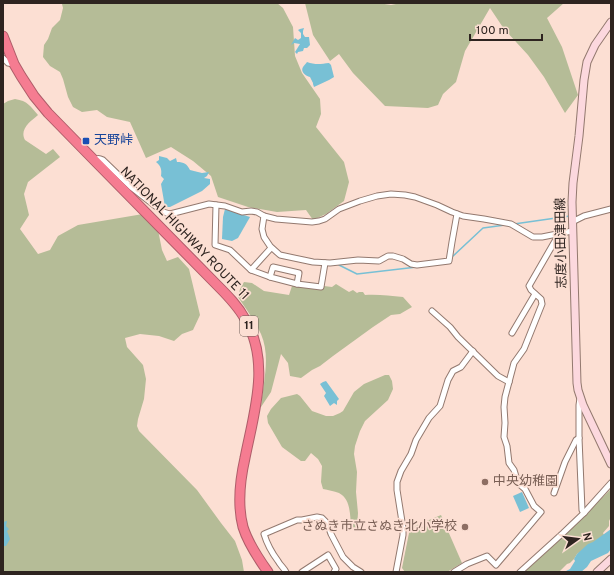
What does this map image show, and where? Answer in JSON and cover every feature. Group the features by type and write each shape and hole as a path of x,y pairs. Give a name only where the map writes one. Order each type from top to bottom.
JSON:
{"highway":[{"name":"NATIONAL HIGHWAY ROUTE 11","path":"3,36 14,64 21,76 34,96 48,113 237,306 246,319 256,345 259,360 259,377 257,395 242,470 240,511 243,526 249,540 256,555 268,572"}],"main road":[{"name":"志度小田津田線","path":"611,22 595,45 587,62 573,183 572,222 577,383 580,398 611,464"},
{"path":"598,572 611,559"}],"street":[{"path":"3,58 8,63 14,64"},
{"path":"94,160 97,158 103,160 131,187 163,212 170,214 209,204 225,206 242,212 258,212 264,216 276,219 312,222 325,219 339,210 360,201 391,194 415,197 463,216 512,224 533,237 542,237 572,231"},
{"path":"216,205 215,245 230,250 251,270 270,278 297,284 321,287 324,263"},
{"path":"572,222 584,216 611,209"},
{"path":"264,216 262,229 264,237 271,248 280,255 324,263 358,260 379,261 388,256 393,256 417,265 450,261 457,214"},
{"path":"454,572 467,564 487,556 496,564 540,512 534,506 525,488 518,483 514,470 509,463 507,446 504,437 504,407 514,363 524,349 542,304 541,299 531,290 529,286 559,234"},
{"path":"251,270 271,248"},
{"path":"270,278 273,267 299,273 297,284"},
{"path":"512,333 535,294"},
{"path":"432,311 450,327 458,337 498,376 509,382"},
{"path":"396,572 403,535 397,482 401,471 411,454 416,440 430,418 440,406 448,380 453,371 461,367 473,351"},
{"path":"580,398 579,438 582,510 584,513"},
{"path":"554,493 565,462 576,440 579,438"},
{"path":"520,572 584,513 611,484"},
{"path":"286,572 267,544 264,534 297,520 317,517 322,518 327,523 343,557 353,567 361,572"},
{"path":"302,572 328,555 336,569 334,572"}],"green space":[{"path":"61,3 277,3 283,8 293,27 295,56 302,73 320,99 321,114 316,127 344,162 349,182 344,201 326,214 313,220 306,210 277,212 248,207 218,197 211,176 193,161 171,147 146,158 130,122 107,117 97,110 82,112 73,107 68,97 60,72 50,66 43,57 44,45 52,28 60,20 63,8"},
{"path":"305,3 378,3 391,5 401,3 564,3 547,18 562,47 578,95 565,113 544,77 528,55 504,29 490,8 465,51 456,82 443,94 438,105 428,108 385,106 353,73 339,54 330,61 313,35"},
{"path":"15,99 26,103 38,115 25,129 25,140 46,154 53,149 60,157 28,182 24,194 29,215 20,229 38,254 50,250 58,236 78,225 143,214 158,230 162,250 167,261 178,257 189,269 200,315 193,330 182,334 174,341 159,336 140,334 125,338 127,347 143,365 146,379 144,399 137,426 139,431 197,490 235,541 242,560 244,572 3,572 3,104"},
{"path":"244,282 252,283 264,291 289,295 292,286 321,290 324,286 332,287 336,284 349,292 353,290 357,293 363,292 365,295 403,297 412,307 400,314 391,315 301,378 290,376 288,363 281,354 271,392 261,407 266,370 266,352 259,329 238,297"},
{"path":"385,375 389,375 392,381 393,389 388,400 365,421 355,446 354,454 357,472 356,492 358,513 357,528 351,527 350,513 346,499 339,493 323,489 321,482 322,466 318,459 311,453 305,461 301,461 282,447 268,423 267,416 281,398 297,394 312,411 326,416 333,416 343,411 354,392 364,384"},
{"path":"611,489 611,517 609,526 603,533 604,535 577,554 570,563 559,572 524,572 564,535"},
{"path":"441,515 462,563 447,572 405,572 402,568 410,528"}],"water":[{"path":"304,28 303,34 305,37 309,37 310,45 297,54 295,52 300,44 294,43 291,45 295,38 298,40 301,38 301,33 298,30"},
{"path":"307,62 315,64 329,63 331,65 334,77 314,87 310,77 305,75 302,71"},
{"path":"159,156 167,158 170,161 176,158 177,162 182,162 188,166 190,170 202,173 209,172 204,178 210,179 210,184 202,191 170,207 165,207 161,184 164,179 161,176 160,167 156,162 159,160"},
{"path":"225,209 250,217 238,238 232,241 222,239"},
{"path":"326,381 339,399 337,401 337,405 334,403 330,406 324,396 326,393 320,384"},
{"path":"522,492 529,508 520,512 513,496"},
{"path":"7,521 6,526 9,529 7,531 10,539 6,546 3,546 3,522"},
{"path":"611,529 611,549 608,553 591,561 581,572 564,572 570,569 577,554 588,544"}],"waterway":[{"path":"514,224 570,216"},
{"path":"452,257 483,228 505,225"},
{"path":"339,265 357,274 417,267"}],"place":[{"name":"天野峠","path":"86,141"},
{"name":"中央幼稚園","path":"485,482"},
{"name":"さぬき市立さぬき北小学校","path":"465,527"}]}
